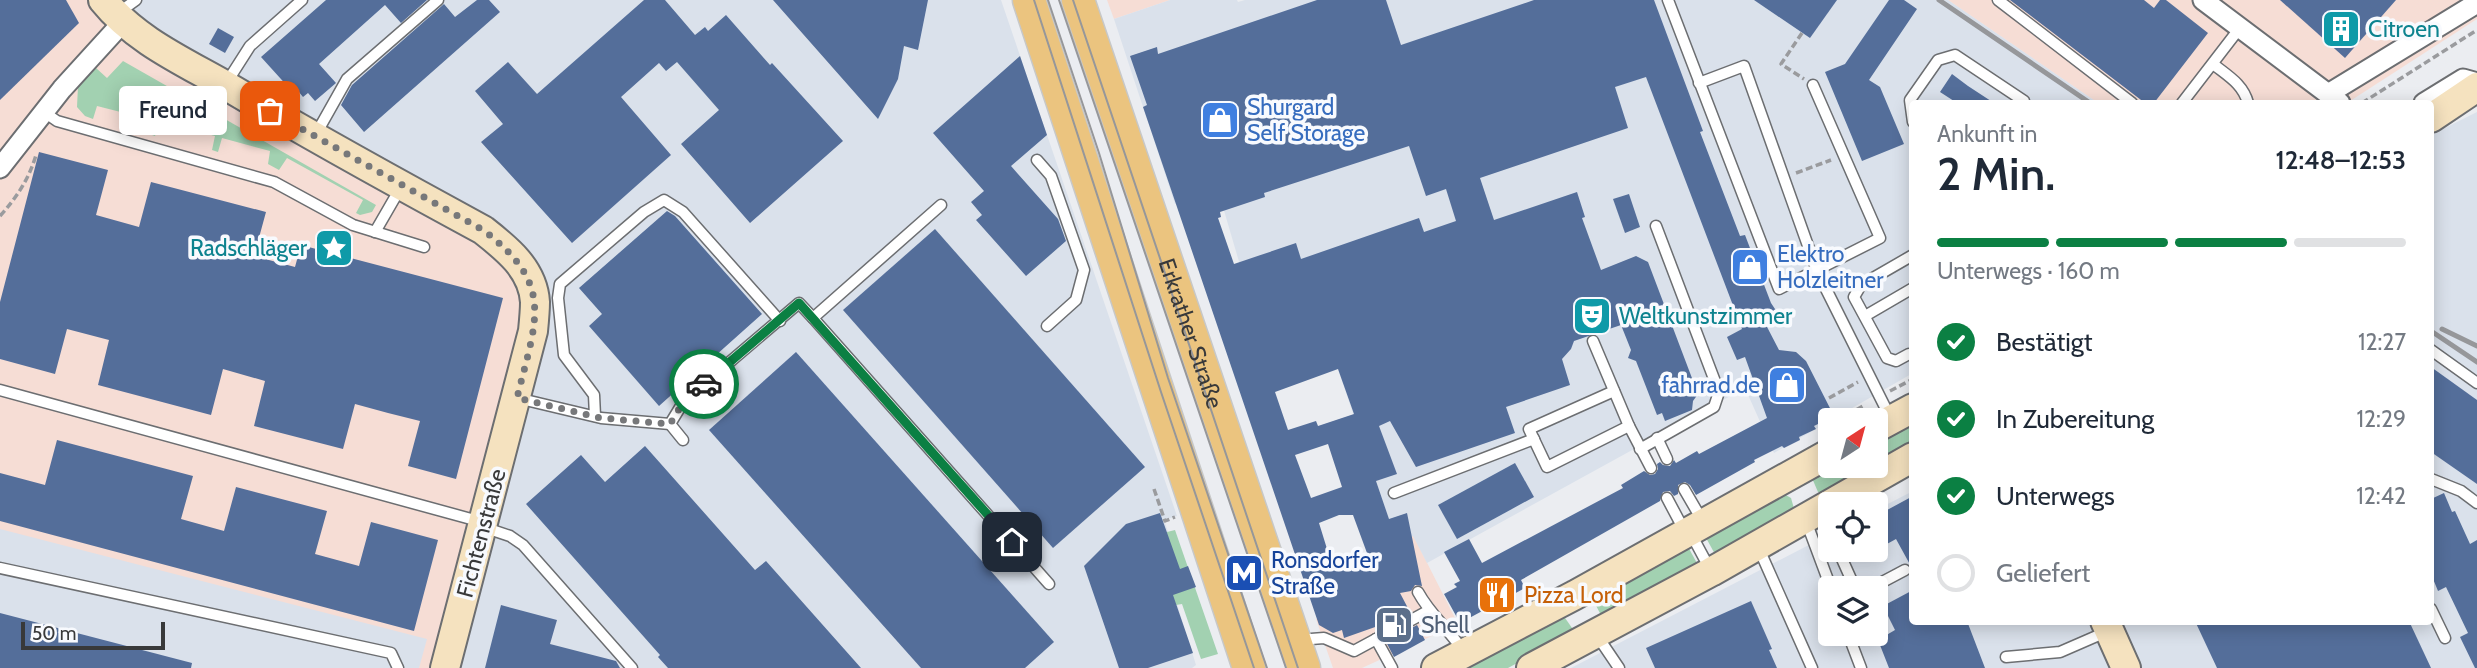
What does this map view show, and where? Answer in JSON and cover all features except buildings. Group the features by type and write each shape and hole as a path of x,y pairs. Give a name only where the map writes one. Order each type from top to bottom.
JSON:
{"main road":[{"path":"1029,0 1249,668"},
{"name":"Erkrather Straße","path":"1082,4 1299,654"},
{"name":"Fichtenstraße","path":"119,9 151,43 315,138 483,230 506,248 521,265 528,279 535,301 533,331 445,668"},
{"path":"2434,116 2477,85"},
{"path":"1436,668 1575,595 1818,460"},
{"path":"1531,668 1757,545 1817,518 1909,460"},
{"path":"1790,475 1817,518"},
{"path":"1575,595 1595,634"},
{"path":"2108,626 2126,668"}],"street":[{"path":"2211,3 2239,29 2331,100 2372,68 2477,3"},
{"name":"Fichtenstraße","path":"0,168 50,117 119,9"},
{"path":"2429,100 2463,79 2477,85"}],"lane":[{"path":"225,85 250,46 302,0"},
{"path":"315,138 347,79 438,0"},
{"path":"1668,0 1779,289 1880,238 1813,85"},
{"path":"1998,0 2128,100"},
{"path":"2184,100 2239,29"},
{"path":"1910,100 1938,60 1955,55 2022,100"},
{"path":"2213,64 2239,84 2245,91 2247,100"},
{"path":"1699,83 1744,66 1817,271 1893,419"},
{"path":"50,117 274,182 353,225 424,247"},
{"path":"1037,160 1051,176 1084,270 1076,300 1047,326"},
{"path":"375,232 401,186"},
{"path":"595,416 594,395 564,355 558,298 560,284 644,212 664,200 682,212 780,321"},
{"path":"813,318 941,205"},
{"path":"1640,449 1714,407 1719,392 1656,226"},
{"path":"1909,257 1861,285 1854,297 1887,358 1896,361 1909,354"},
{"path":"1865,316 1909,293"},
{"path":"670,424 684,401 799,303 1049,584"},
{"path":"1593,341 1629,426 1651,468"},
{"path":"2434,352 2477,383"},
{"path":"0,390 483,525 510,536 523,545 632,668"},
{"path":"1614,391 1530,429 1534,439 1547,467 1629,426"},
{"path":"517,398 595,416 670,424 683,440"},
{"path":"1657,438 1667,459"},
{"path":"1394,493 1534,439"},
{"path":"2434,480 2461,491 2477,503"},
{"path":"1684,489 1693,529 1711,572"},
{"path":"1667,498 1693,529"},
{"path":"1817,518 1829,576"},
{"path":"1757,545 1812,668"},
{"path":"0,568 391,653 398,668"},
{"path":"1888,579 1905,570"},
{"path":"1418,592 1428,611 1452,634 1464,653"},
{"path":"1299,654 1324,638 1354,651 1428,611"},
{"path":"2434,615 2445,638"},
{"path":"2006,657 2060,652 2108,626"},
{"path":"1595,634 1619,668"},
{"path":"1376,639 1392,668"},
{"path":"1853,646 1861,668"}],"path":[{"path":"2367,100 2477,30"},
{"path":"1802,33 1782,64 1813,85"},
{"path":"0,216 30,175 50,117"},
{"path":"1783,178 1843,155"},
{"path":"1829,398 1870,376"},
{"path":"1154,488 1166,520 1181,516"}],"shaded area":[{"path":"0,0 94,0 510,256 530,322 441,668 0,668"},
{"path":"119,0 1001,0 1177,516 1164,520 1177,558 1164,562 1196,665 1192,668 455,668 547,336 543,287 520,246 215,70 136,18"},
{"path":"1107,0 1170,0 1114,19"},
{"path":"1170,0 1948,0 2094,100 1909,100 1909,375 1852,408 1818,408 1818,428 1774,453 1745,388 1427,563 1413,536 1397,543 1324,328 1264,347 1218,190 1175,204 1114,19"},
{"path":"1948,0 2477,0 2477,19 2352,100 2094,100"},
{"path":"2477,112 2477,668 1571,668 1818,540 1818,562 1888,562 1888,504 1909,493 1909,625 2434,625 2434,134"},
{"path":"0,529 427,639 419,668 0,668"},
{"path":"1413,535 1458,624 1362,668 1333,668 1316,619 1407,589 1397,543"}],"green space":[{"path":"123,61 376,205 372,212 360,215 356,213 363,200 287,158 279,170 268,164 270,151 222,138 218,152 212,150 215,136 160,122 155,136 149,134 152,120 97,106 93,119 85,116 77,107 78,86 96,68 107,78"},
{"path":"1909,424 1909,449 1888,460 1888,436"},
{"path":"1818,475 1818,478 1855,478 1829,492 1818,492 1812,478"},
{"path":"1784,494 1791,498 1795,512 1716,556 1705,536"},
{"path":"1175,530 1218,654 1201,659 1182,604 1176,605 1161,561 1167,532"},
{"path":"1687,545 1698,565 1602,617 1592,598"},
{"path":"1563,615 1573,633 1508,668 1461,668"}],"tram line":[{"path":"1034,0 1254,668"},
{"path":"1048,0 1099,153 1168,378 1267,668"},
{"path":"1059,0 1286,668"},
{"path":"1073,0 1298,668"}],"railway":[{"path":"1939,0 2086,100"},
{"path":"2442,329 2477,346"},
{"path":"2434,333 2477,362"}],"way so far":[{"path":"270,111 483,230 506,248 521,265 533,290 535,301 533,331 517,398 601,418 670,424 684,401 704,384"}],"place":[{"name":"Citroen","path":"2341,29"},
{"name":"Freund","path":"270,111"},
{"name":"Shurgard Self Storage","path":"1220,120"},
{"name":"Radschläger","path":"334,248"},
{"name":"Elektro Holzleitner","path":"1750,267"},
{"name":"Weltkunstzimmer","path":"1592,316"},
{"name":"fahrrad.de","path":"1787,385"},
{"name":"Ronsdorfer Straße","path":"1244,573"},
{"name":"Pizza Lord","path":"1497,595"},
{"name":"Shell","path":"1394,625"}],"route":[{"path":"704,384 799,303 1012,542"}]}
